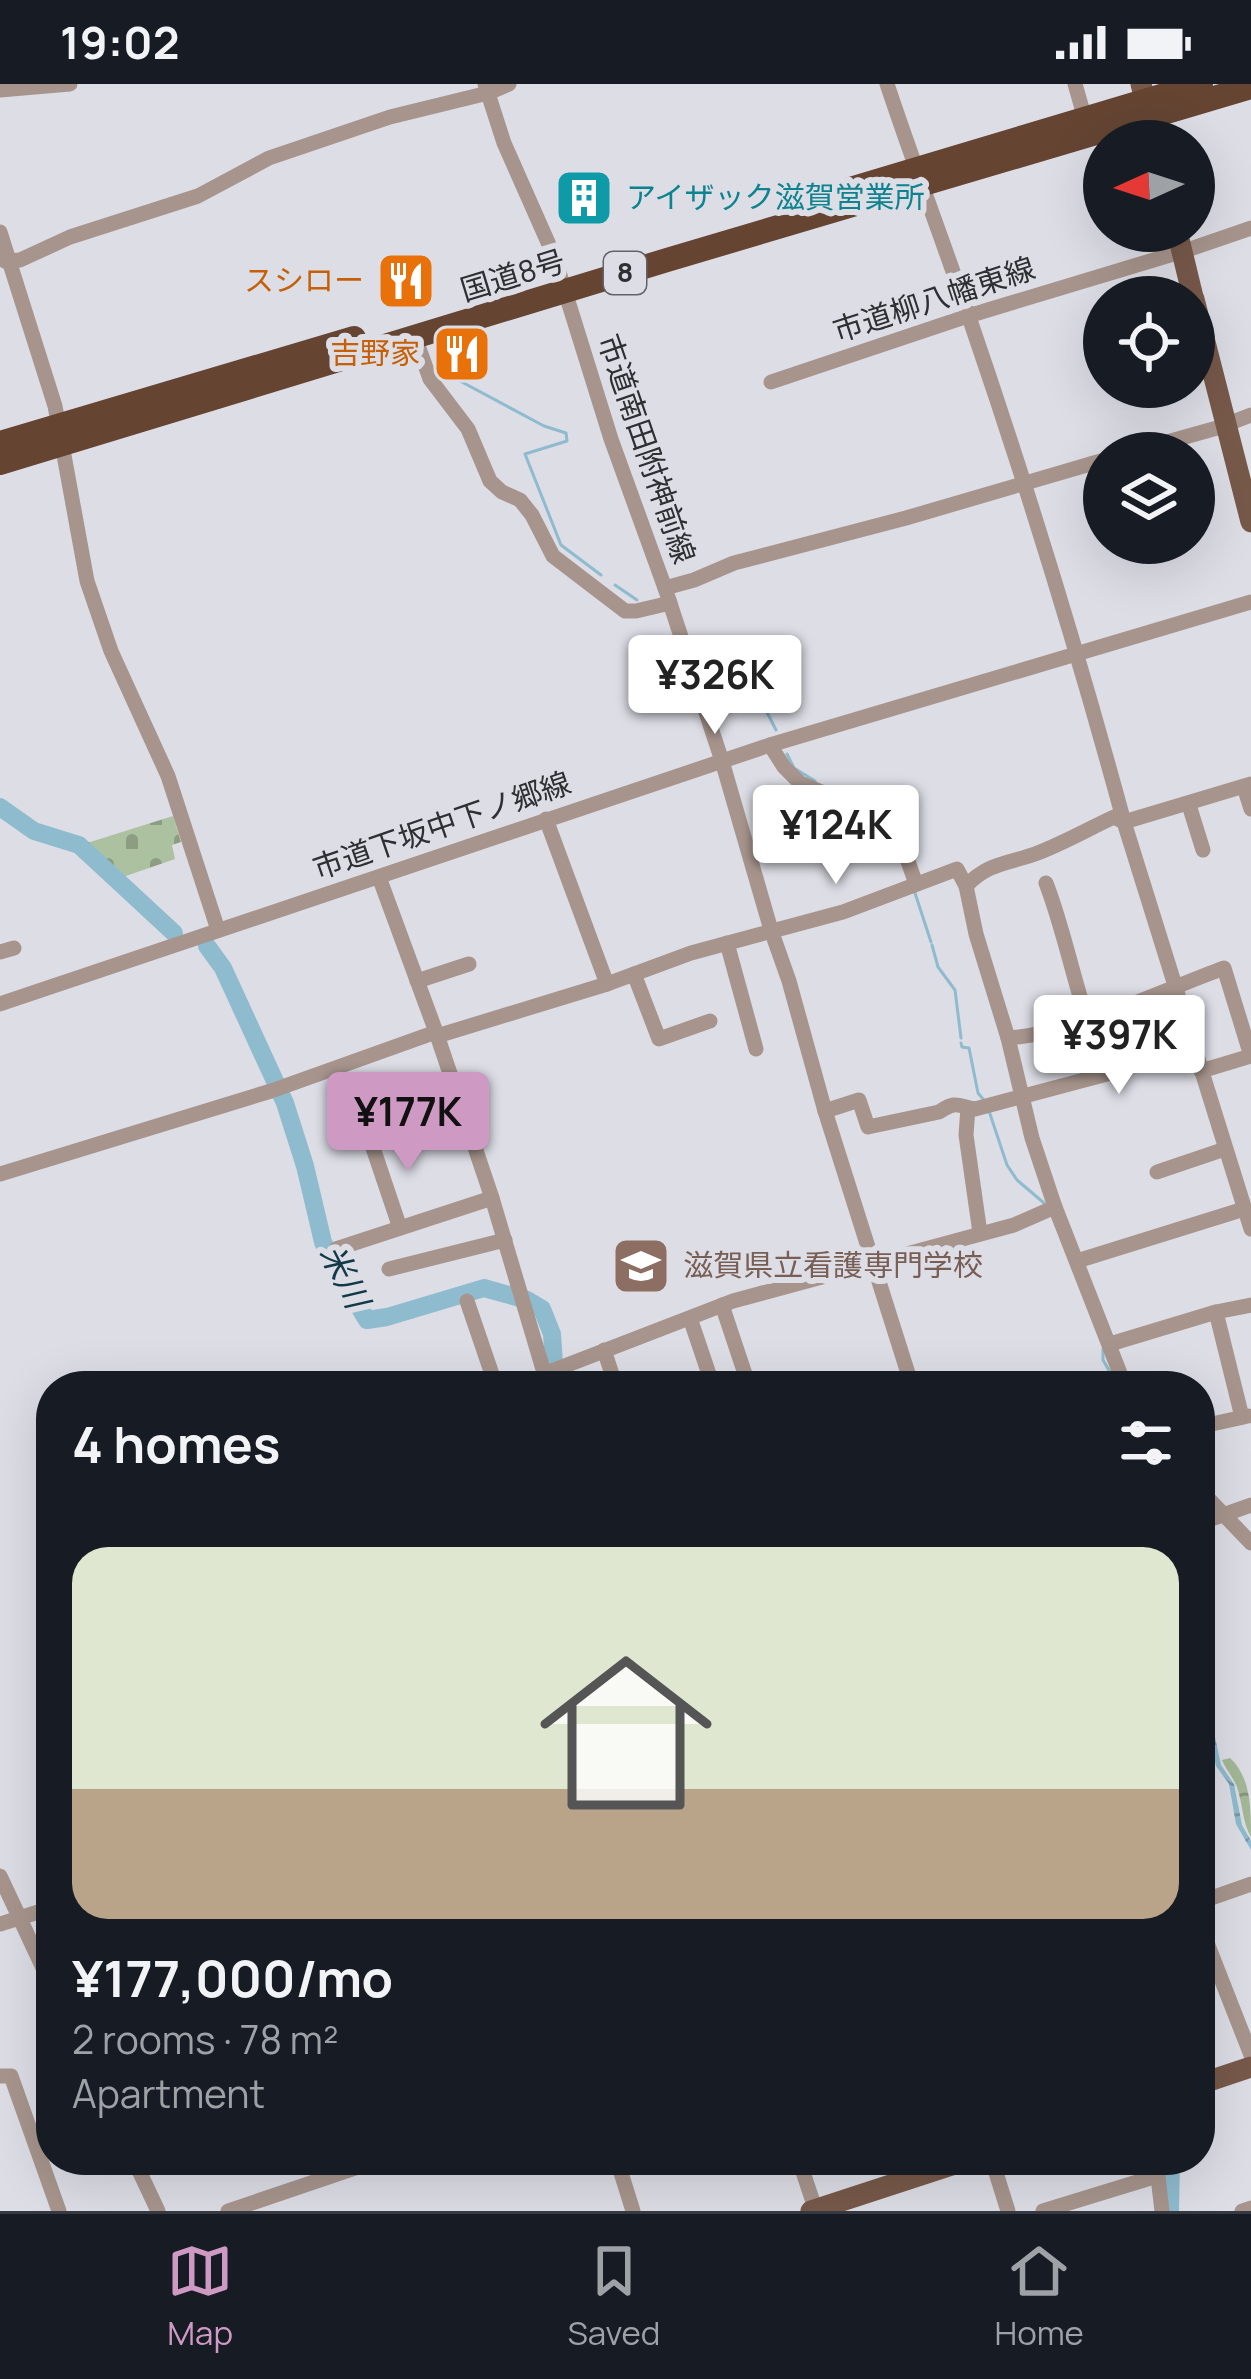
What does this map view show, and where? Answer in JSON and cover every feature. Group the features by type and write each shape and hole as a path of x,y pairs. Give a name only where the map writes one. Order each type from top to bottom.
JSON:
{"highway":[{"name":"国道8号","path":"918,178 1085,119 1148,111 1201,84"},
{"name":"国道8号","path":"0,463 60,435 918,178 1148,111 1251,87"},
{"name":"国道8号","path":"0,442 60,435 416,337 563,284"}],"main road":[{"path":"1215,378 1251,522"},
{"path":"1215,2079 1251,2067"},
{"path":"814,2210 907,2175"}],"street":[{"path":"0,90 70,84"},
{"path":"4,261 20,260 70,237 198,196 269,158 509,84"},
{"path":"887,84 1078,655 1173,987 1251,1229"},
{"path":"1075,84 1085,119"},
{"name":"市道南田附神前線","path":"486,89 563,284 722,761 907,1371"},
{"name":"市道柳八幡東線","path":"1215,234 1251,228"},
{"path":"0,232 4,261 60,435 87,581 111,651 168,776 210,933"},
{"name":"市道柳八幡東線","path":"772,382 1148,252"},
{"path":"416,337 430,379 468,430 490,482 520,500 553,556 625,611 636,611 734,563 1083,466"},
{"path":"1201,432 1251,415"},
{"name":"市道下坂中下ノ郷線","path":"0,1004 770,745 1251,602"},
{"path":"770,745 800,783 854,806 882,827 904,850 916,884"},
{"path":"966,886 989,867 1035,854 1114,817 1124,822 1247,785 1251,809"},
{"path":"1190,805 1204,850"},
{"path":"546,819 607,984"},
{"path":"0,1174 727,943 843,912 957,869 966,886 1032,1138 1119,1371"},
{"path":"379,877 492,1198 543,1371"},
{"path":"825,1111 859,1100 868,1126 939,1112 960,1103 975,1109 1107,1074 1046,883"},
{"path":"727,943 756,1049"},
{"path":"417,981 469,964"},
{"path":"1007,1038 1089,1018 1224,968 1251,1056 1201,1071"},
{"path":"634,974 659,1039 710,1021"},
{"path":"968,1108 966,1135 980,1233"},
{"path":"369,1136 400,1228"},
{"path":"1157,1172 1225,1149"},
{"path":"336,1249 492,1198"},
{"path":"563,1371 604,1350 722,1306 1014,1225 1055,1207"},
{"path":"1077,1261 1244,1209"},
{"path":"389,1269 505,1240"},
{"path":"467,1301 491,1371"},
{"path":"1110,1344 1251,1305"},
{"path":"722,1306 743,1371"},
{"path":"1215,1423 1246,1416 1216,1312"},
{"path":"690,1318 708,1371"},
{"path":"604,1350 611,1371"},
{"path":"1215,1517 1251,1505"},
{"path":"1215,1506 1251,1543"},
{"path":"0,1876 36,1953"},
{"path":"1215,1897 1251,1884"},
{"path":"0,1924 36,1913"},
{"path":"1215,1963 1251,2055"},
{"path":"0,2076 11,2076 36,2146"},
{"path":"46,2175 59,2211"},
{"path":"141,2175 158,2211"},
{"path":"228,2211 273,2203 342,2175"},
{"path":"621,2175 633,2211"},
{"path":"804,2175 814,2210"},
{"path":"997,2175 1008,2211"},
{"path":"1043,2211 1138,2175"},
{"path":"1157,2175 1162,2211"},
{"path":"1242,2211 1251,2208"}],"green space":[{"path":"173,816 181,842 172,845 175,859 123,877 87,843"},
{"path":"1230,1758 1246,1784 1251,1837 1237,1787 1222,1760"}],"water":[{"path":"1215,1737 1221,1765 1234,1784 1251,1850 1236,1824 1229,1784 1216,1766"}],"waterway":[{"path":"460,381 566,433 567,441 525,454 561,545 601,575"},
{"path":"615,585 637,600"},
{"path":"700,643 746,680 776,730"},
{"path":"787,754 794,768 815,781"},
{"name":"米川","path":"0,807 34,831 79,845 174,933"},
{"path":"914,890 931,942"},
{"path":"932,945 938,967 955,990 961,1038"},
{"name":"米川","path":"207,946 223,968 285,1103 323,1242 367,1320 484,1288 542,1309 552,1334 554,1364"},
{"path":"961,1043 969,1048 983,1099"},
{"path":"989,1111 1007,1165 1044,1203"},
{"path":"1103,1349 1109,1371"},
{"name":"米川","path":"1170,2211 1171,2175"}],"place":[{"name":"アイザック滋賀営業所","path":"584,198"},
{"name":"スシロー","path":"406,281"},
{"name":"吉野家","path":"462,354"},
{"name":"滋賀県立看護専門学校","path":"641,1266"}]}
